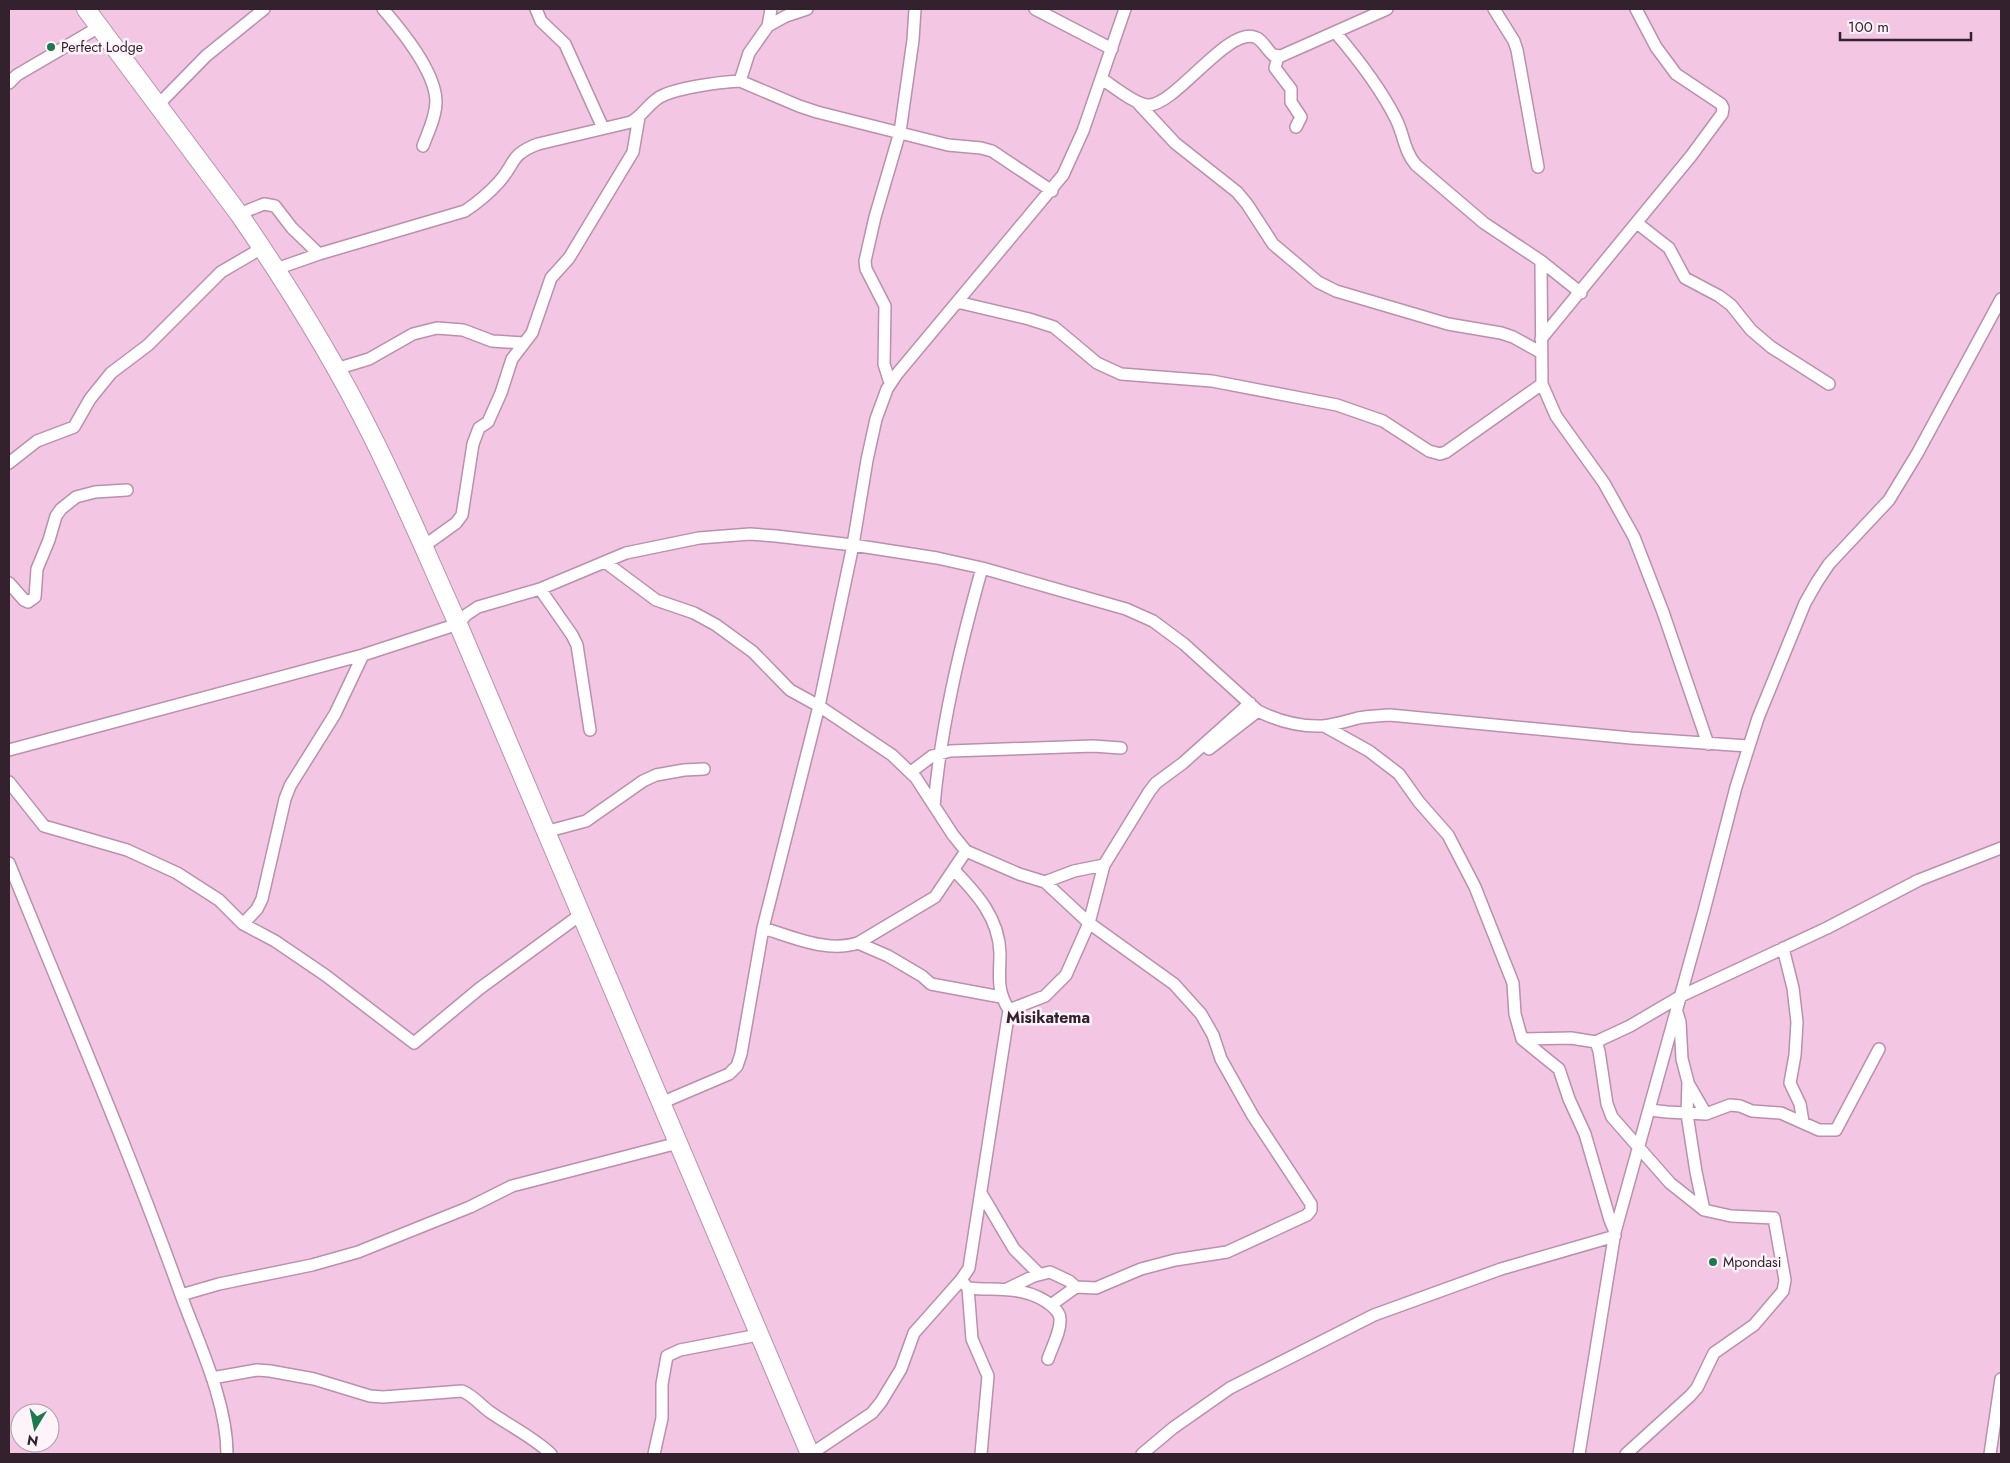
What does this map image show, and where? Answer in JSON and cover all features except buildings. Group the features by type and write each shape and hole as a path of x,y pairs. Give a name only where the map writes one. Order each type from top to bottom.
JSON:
{"highway":[{"path":"86,9 239,214 262,248 336,369 369,430 424,546 458,624 810,1454"}],"street":[{"path":"158,105 206,56 264,9"},
{"path":"383,9 403,32 421,59 432,86 436,101 434,116 422,146"},
{"path":"536,9 542,21 565,44 603,128"},
{"path":"768,26 770,9"},
{"path":"740,82 749,53 768,26 786,16 807,9"},
{"path":"890,383 884,364 884,306 866,269 865,261 875,217 900,132 913,40 915,9"},
{"path":"1035,9 1112,49"},
{"path":"661,1103 723,1078 737,1066 741,1054 763,928 819,706 853,545 867,460 881,402 890,383 1052,191 1063,175 1076,150 1125,9"},
{"path":"1137,102 1149,106 1164,99 1224,48 1240,38 1249,36 1257,38 1272,55 1278,56 1295,52 1387,9"},
{"path":"1494,9 1508,29 1517,50 1538,167"},
{"path":"1541,339 1713,129 1722,114 1723,108 1721,104 1676,74 1656,47 1636,9"},
{"path":"9,83 99,27"},
{"path":"1335,32 1365,68 1382,94 1396,120 1404,146 1411,159 1484,223 1541,261 1581,292"},
{"path":"1278,56 1275,68 1290,89 1291,102 1301,117 1296,127"},
{"path":"1102,79 1137,102 1175,143 1236,192 1247,204 1273,244 1318,282 1336,291 1424,317 1507,335 1540,352"},
{"path":"276,269 319,254 465,211 499,182 515,156 526,148 625,124 639,117 656,99 670,92 740,82 799,106 948,145 992,151 1052,191"},
{"path":"424,546 456,523 462,515 473,444 479,428 488,422 501,393 510,364 532,333 551,278 569,258 633,152 639,117"},
{"path":"239,214 264,204 275,206 292,228 319,254"},
{"path":"1637,223 1669,248 1685,278 1719,296 1731,305 1752,330 1771,347 1829,384"},
{"path":"9,463 37,442 74,427 90,399 111,373 148,345 221,272 262,248"},
{"path":"1541,261 1540,352 1542,384 1556,416 1604,483 1634,537 1663,612 1708,744"},
{"path":"1580,1454 1615,1234 1748,746 1782,656 1805,603 1829,564 1888,500 1904,476 2001,299"},
{"path":"957,302 1029,319 1054,327 1097,363 1121,374 1212,381 1338,405 1383,421 1422,448 1435,453 1446,452 1542,384"},
{"path":"336,369 369,359 413,334 437,328 463,330 492,341 524,343"},
{"path":"9,583 24,600 28,602 32,600 35,597 37,570 56,516 61,509 76,497 95,492 127,490"},
{"path":"9,750 363,655 458,624 466,615 478,607 540,589 626,553 664,544 726,535 767,535 853,545 937,558 982,568 1110,604 1141,615 1153,622 1184,644 1254,707 1273,718 1285,721 1324,726 1359,718 1390,715 1631,738 1748,746"},
{"path":"605,562 656,600 694,613 716,625 753,652 790,690 819,706 892,755 911,772 966,851 1019,874 1045,882 1089,923 1174,984 1201,1014 1213,1035 1221,1059 1253,1116 1311,1204 1311,1210 1307,1215 1227,1252 1175,1260 1141,1269 1096,1288 1076,1287 1053,1272 1039,1274 1007,1289"},
{"path":"934,806 940,753 957,658 982,568"},
{"path":"540,589 577,645 590,730"},
{"path":"243,924 257,909 262,899 284,800 290,786 335,714 363,655"},
{"path":"1009,1010 1045,996 1066,976 1089,923 1104,865 1148,792 1168,773 1254,707"},
{"path":"1324,726 1369,751 1399,774 1419,802 1448,835 1475,887 1513,983 1515,1014 1522,1039 1559,1069 1585,1134 1615,1234"},
{"path":"911,772 928,758 940,753 960,750 1093,746 1121,748"},
{"path":"545,832 586,821 643,781 684,770 704,769"},
{"path":"9,782 44,826 127,850 177,873 219,900 243,924 275,940 414,1042 479,989 580,915"},
{"path":"1522,1039 1571,1038 1596,1042 1630,1026 1681,996 1827,928 1919,880 2001,848"},
{"path":"763,928 814,944 833,947 847,947 858,944 935,897 966,851"},
{"path":"9,863 157,1226 212,1378 221,1414 227,1454"},
{"path":"1045,882 1074,870 1104,865"},
{"path":"954,870 980,897 993,923 998,939 1001,997 1009,1010 971,1262 964,1284 972,1340 988,1376 981,1454"},
{"path":"858,944 888,956 932,984 1001,997"},
{"path":"1783,948 1793,988 1797,1022 1795,1055 1790,1083 1800,1104 1803,1122"},
{"path":"1677,1010 1680,1022 1682,1059 1688,1082 1706,1114"},
{"path":"1596,1042 1607,1104 1612,1116 1640,1146 1670,1183 1704,1210 1731,1216 1774,1218 1785,1286 1754,1325 1714,1353 1697,1388 1690,1396 1626,1454"},
{"path":"1650,1110 1706,1114 1730,1105 1740,1106 1752,1111 1781,1112 1819,1130 1836,1130 1879,1049"},
{"path":"1688,1082 1687,1114 1704,1210"},
{"path":"181,1295 219,1284 312,1265 358,1252 470,1207 512,1186 678,1143"},
{"path":"981,1193 1014,1249 1039,1274"},
{"path":"1142,1454 1173,1428 1230,1388 1374,1315 1500,1269 1615,1234"},
{"path":"964,1284 993,1290 1007,1289 1032,1293 1051,1305 1057,1311 1060,1321 1048,1359"},
{"path":"810,1454 872,1413 901,1369 914,1334 964,1284"},
{"path":"1051,1305 1076,1287"},
{"path":"654,1454 662,1418 662,1384 667,1356 680,1350 758,1335"},
{"path":"212,1378 257,1370 314,1379 370,1396 383,1397 462,1391 468,1393 489,1411 551,1454"},
{"path":"1990,1454 2001,1379"},
{"path":"532,1454 539,1444"}],"place":[{"name":"Perfect Lodge","path":"51,47"},
{"name":"Mpondasi","path":"1713,1262"}],"district":[{"name":"Misikatema","path":"1048,1017"}]}
